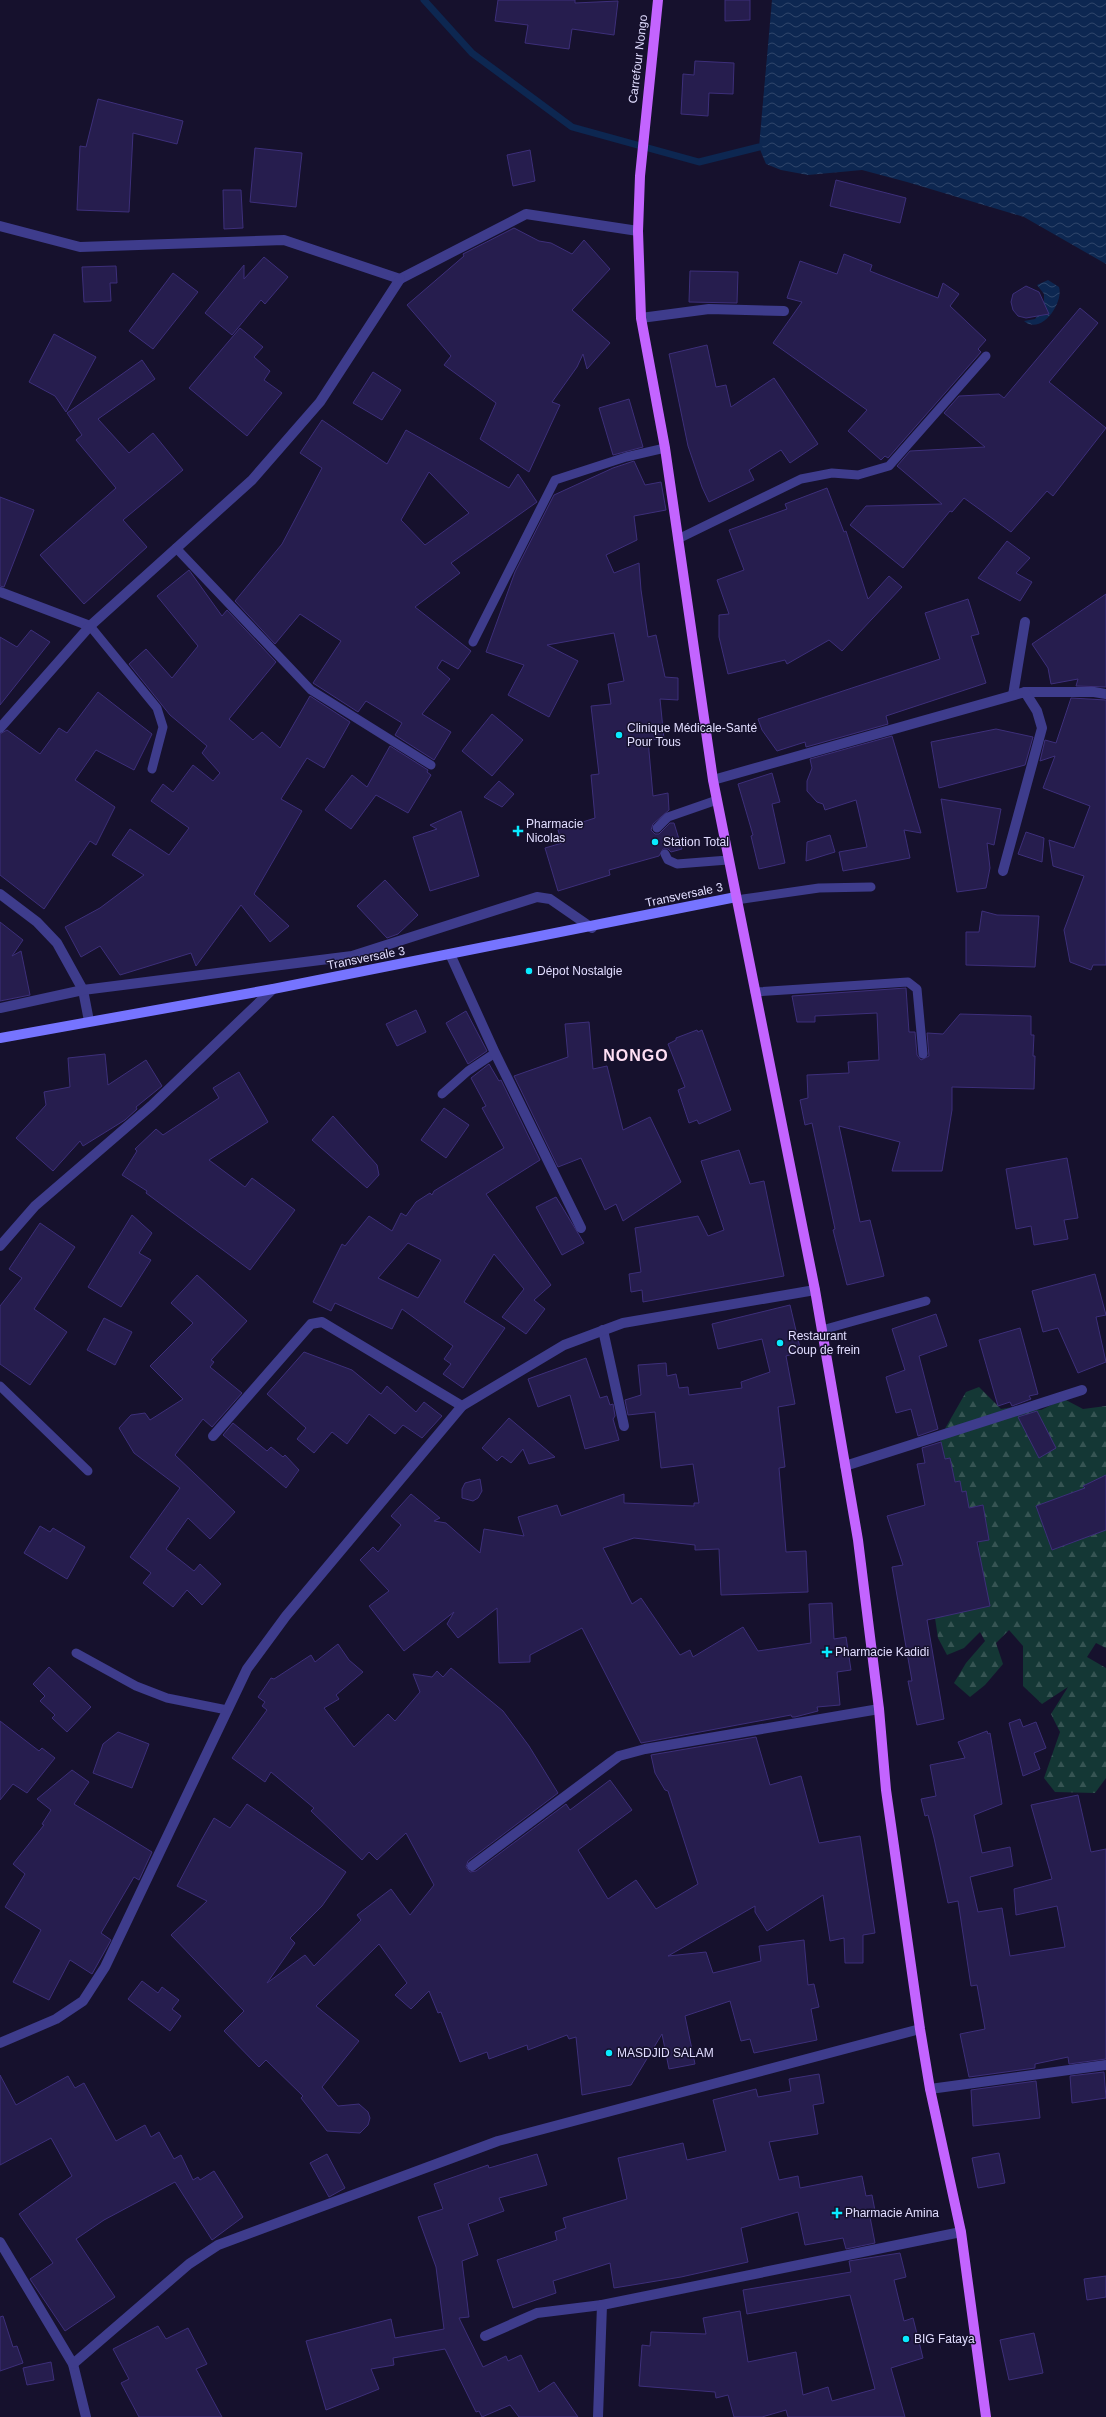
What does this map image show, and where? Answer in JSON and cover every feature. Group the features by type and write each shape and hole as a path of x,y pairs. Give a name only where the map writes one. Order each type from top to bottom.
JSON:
{"main road":[{"name":"Carrefour Nongo","path":"658,0 644,122 640,176 638,230 641,318 666,448 713,780 815,1290 858,1540 879,1709 886,1790 920,2029 930,2089 961,2232 986,2417"},
{"name":"Transversale 3","path":"0,1038 273,989 592,928 736,898"}],"street":[{"path":"0,728 90,626 252,480 320,402 400,279 526,214 638,230"},
{"path":"0,226 80,247 284,240 400,279"},
{"path":"641,318 709,309 784,311"},
{"path":"0,592 90,626"},
{"path":"1013,695 1025,622"},
{"path":"713,780 1025,692 1094,692 1106,694"},
{"path":"1003,871 1042,728 1037,711 1025,692"},
{"path":"0,894 37,922 57,943 83,990 90,1021"},
{"path":"0,1008 83,990 352,956 537,897 550,899 592,928"},
{"path":"450,954 495,1053 581,1228"},
{"path":"0,1246 35,1206 151,1106 273,989"},
{"path":"0,2043 56,2019 83,2002 105,1968 247,1669 286,1616 462,1406 564,1344 624,1323 815,1290"},
{"path":"213,1436 311,1324 322,1322 462,1406"},
{"path":"603,1330 624,1426"},
{"path":"845,1466 1082,1390"},
{"path":"472,1866 619,1756 645,1749 879,1709"},
{"path":"73,2364 190,2264 218,2245 498,2141 920,2029"},
{"path":"930,2089 1106,2064"},
{"path":"485,2336 537,2313 602,2305 961,2232"},
{"path":"0,2242 73,2364 86,2417"},
{"path":"598,2417 602,2305"}],"lane":[{"path":"678,539 801,479 832,473 858,476 889,466 986,356"},
{"path":"473,642 555,480 626,457 666,448"},
{"path":"176,548 310,690 431,765"},
{"path":"90,626 157,708 163,727 152,769"},
{"path":"657,828 668,817 717,800"},
{"path":"665,854 668,860 676,864 728,860"},
{"path":"736,898 819,888 871,887"},
{"path":"755,992 908,982 917,989 923,1054"},
{"path":"442,1094 468,1071 495,1053"},
{"path":"822,1330 926,1301"},
{"path":"0,1386 88,1471"},
{"path":"76,1653 136,1686 167,1698 227,1710"}],"green space":[{"path":"979,1387 1001,1409 1020,1406 1041,1410 1064,1399 1083,1409 1106,1406 1106,1648 1096,1643 1087,1657 1106,1668 1106,1778 1095,1793 1055,1792 1044,1778 1060,1732 1051,1714 1068,1687 1042,1704 1023,1686 1023,1646 1009,1630 996,1643 1003,1664 985,1685 970,1697 954,1683 966,1663 985,1641 980,1632 964,1648 947,1655 938,1638 932,1598 976,1580 980,1529 938,1458 942,1434 966,1392"}],"water":[{"path":"772,0 1106,0 1106,264 1024,217 907,182 862,170 808,175 781,170 766,164 759,147"},
{"path":"1048,280 1059,287 1060,294 1055,309 1044,321 1031,325 1024,321 1035,319 1044,308 1044,294 1037,285"}],"building":[{"path":"498,0 575,0 575,3 618,1 614,35 572,29 569,49 525,43 528,25 495,21"},
{"path":"725,0 750,0 750,20 725,21"},
{"path":"695,61 734,63 733,94 709,93 708,116 681,114 683,74 694,75"},
{"path":"98,99 183,121 177,144 133,133 129,212 77,210 80,146 86,147"},
{"path":"255,148 302,153 296,207 250,202"},
{"path":"530,150 535,181 513,186 507,155"},
{"path":"836,180 906,198 900,223 830,206"},
{"path":"223,190 241,190 243,228 224,229"},
{"path":"514,228 539,241 551,243 572,254 584,240 610,269 572,310 610,343 587,369 583,354 577,367 552,402 560,405 529,472 480,439 496,403 444,365 451,356 407,305 464,256 463,254"},
{"path":"844,254 872,265 870,271 938,298 943,283 959,294 950,306 986,340 978,349 981,352 888,458 885,456 881,460 848,431 867,410 773,343 802,302 787,298 800,261 837,274"},
{"path":"264,257 288,277 265,304 261,300 232,335 205,313 244,265 244,279"},
{"path":"116,266 117,283 110,283 111,301 84,302 82,267"},
{"path":"690,271 738,272 737,303 689,302"},
{"path":"173,273 198,292 153,349 129,331"},
{"path":"1026,286 1039,292 1049,314 1026,318 1018,316 1013,310 1011,302 1013,294"},
{"path":"1080,308 1098,323 1049,382 1106,428 1053,496 1047,491 1011,532 964,498 952,512 950,511 903,568 850,525 866,506 942,504 897,466 910,451 985,447 944,413 959,396 999,394 1004,398"},
{"path":"240,328 263,347 254,357 270,371 264,380 282,393 247,436 189,388"},
{"path":"54,334 96,357 66,412 55,396 29,382"},
{"path":"707,345 716,387 726,385 731,407 774,378 818,444 790,463 781,450 749,470 754,480 709,502 702,487 688,446 669,354"},
{"path":"142,360 155,379 98,419 129,453 153,433 183,470 123,520 147,547 84,604 40,555 116,488 76,440 82,435 67,413"},
{"path":"373,372 401,390 382,420 353,403"},
{"path":"629,399 643,447 613,455 599,408"},
{"path":"322,420 387,464 406,430 509,488 518,474 537,502 451,563 460,573 415,607 471,651 458,669 442,660 437,668 450,679 422,714 451,732 434,760 395,735 402,723 366,701 358,712 313,683 341,641 300,614 275,644 235,601 282,544 322,468 300,453","holes":["429,472 469,513 425,545 401,520"]},
{"path":"634,461 645,485 661,482 666,510 634,516 637,540 606,555 614,573 639,563 641,590 648,637 656,635 665,677 678,678 678,700 660,699 664,739 648,740 653,796 668,793 669,810 653,824 651,830 655,834 659,834 670,823 674,823 682,849 671,852 668,849 663,849 659,856 609,870 610,875 558,891 545,848 562,843 558,830 595,818 591,775 599,774 591,706 611,704 608,684 624,681 614,633 547,645 578,661 549,717 508,695 524,665 486,652 515,572 554,495 613,468"},
{"path":"827,488 844,532 846,531 868,599 889,576 902,587 842,651 829,640 787,664 785,660 728,674 719,637 719,615 729,614 717,580 744,570 729,530 787,509 785,504"},
{"path":"0,497 34,510 4,587 0,586"},
{"path":"1007,541 1030,558 1016,573 1032,582 1020,601 978,578"},
{"path":"189,570 222,616 227,610 276,662 229,719 253,740 262,732 280,748 310,696 350,722 324,768 307,758 281,799 302,811 254,894 289,926 270,942 241,905 196,966 191,953 120,975 100,946 81,957 65,927 100,908 144,875 112,855 130,829 169,855 189,828 151,801 163,784 173,792 193,765 213,781 220,773 202,753 207,746 170,715 129,664 146,649 172,678 198,646 157,596"},
{"path":"1106,594 1106,687 1076,686 1078,679 1051,684 1048,668 1032,644"},
{"path":"968,599 979,634 971,636 986,683 886,716 888,724 806,747 805,742 777,751 762,730 758,719 940,659 925,613"},
{"path":"31,630 50,642 0,705 0,637 17,647"},
{"path":"98,692 152,734 134,770 96,750 75,780 115,807 96,845 90,841 44,909 0,875 0,734 7,730 40,754 59,728 67,733"},
{"path":"1071,698 1106,700 1106,965 1093,965 1091,970 1070,962 1064,930 1084,876 1053,866 1049,840 1074,848 1090,806 1043,788 1055,756 1040,761 1045,740 1056,743"},
{"path":"492,714 523,740 492,776 462,751"},
{"path":"996,729 1033,737 1025,765 939,788 931,742"},
{"path":"892,736 921,833 904,830 910,858 843,871 839,852 867,847 856,800 825,810 823,804 817,802 807,791 807,781 812,768 810,759"},
{"path":"390,746 428,770 427,772 431,775 408,813 376,795 351,829 325,810 352,775 367,787"},
{"path":"772,773 780,802 772,804 785,863 759,869 751,836 753,835 738,784"},
{"path":"499,781 514,794 502,807 484,797"},
{"path":"941,799 1001,809 994,845 987,843 990,868 986,888 957,892"},
{"path":"461,811 479,876 430,891 413,837 437,829 430,825"},
{"path":"1026,832 1044,838 1042,862 1018,854"},
{"path":"830,835 835,852 806,861 807,842"},
{"path":"385,880 418,915 398,934 387,938 357,906"},
{"path":"982,911 997,915 1039,916 1035,967 966,965 966,932 979,932"},
{"path":"0,922 23,940 12,956 21,951 30,995 0,1001"},
{"path":"906,988 909,1032 915,1032 917,1055 921,1060 929,1056 927,1033 943,1034 960,1014 1031,1016 1031,1035 1034,1035 1033,1056 1035,1056 1034,1089 952,1087 952,1110 942,1171 892,1171 900,1142 839,1126 860,1222 870,1220 884,1276 847,1285 833,1230 835,1229 812,1123 805,1125 800,1100 808,1098 807,1075 849,1073 848,1062 879,1060 877,1013 815,1016 815,1022 797,1022 792,996"},
{"path":"416,1010 426,1032 397,1046 386,1024"},
{"path":"466,1011 487,1051 468,1064 446,1023"},
{"path":"589,1022 593,1069 607,1066 623,1130 650,1117 681,1182 623,1221 616,1204 605,1210 581,1158 558,1167 514,1076 568,1057 565,1024"},
{"path":"697,1030 698,1032 702,1030 731,1110 699,1124 697,1120 689,1123 678,1090 685,1087 668,1044 676,1040 676,1038"},
{"path":"105,1054 108,1085 146,1060 162,1086 136,1107 137,1109 125,1120 83,1146 80,1141 53,1171 16,1138 46,1105 44,1092 70,1087 68,1058"},
{"path":"489,1064 499,1081 501,1080 540,1160 486,1194 551,1285 534,1300 545,1309 526,1334 502,1317 524,1289 494,1254 464,1302 505,1328 463,1388 443,1374 451,1364 444,1359 453,1346 402,1309 392,1329 335,1303 331,1311 313,1302 342,1244 345,1246 369,1216 392,1231 401,1213 406,1216 416,1202 430,1193 432,1195 434,1191 504,1148 482,1108 486,1106 471,1078","holes":["408,1243 441,1260 418,1298 378,1278"]},
{"path":"239,1072 268,1122 209,1160 245,1187 252,1178 295,1210 250,1270 146,1193 147,1191 122,1175 137,1151 135,1149 156,1129 163,1135 219,1098 213,1088"},
{"path":"444,1108 469,1125 446,1158 421,1140"},
{"path":"333,1116 377,1165 379,1175 367,1188 312,1140"},
{"path":"739,1150 750,1184 764,1181 784,1276 643,1302 642,1290 631,1292 629,1274 641,1272 635,1228 698,1216 708,1236 724,1230 701,1161"},
{"path":"1067,1158 1078,1218 1064,1220 1068,1239 1034,1245 1031,1226 1016,1229 1006,1169"},
{"path":"556,1197 584,1243 562,1255 536,1207"},
{"path":"132,1215 152,1233 139,1253 151,1260 121,1307 88,1287"},
{"path":"40,1223 75,1247 34,1309 67,1332 30,1385 0,1364 0,1306 22,1278 9,1269"},
{"path":"1095,1274 1106,1315 1096,1317 1106,1362 1078,1373 1058,1328 1043,1332 1032,1291"},
{"path":"197,1275 247,1321 211,1360 214,1362 210,1367 242,1393 212,1427 203,1419 175,1455 235,1512 210,1539 188,1518 166,1549 194,1571 200,1564 221,1584 202,1605 187,1590 173,1607 143,1583 151,1573 130,1557 180,1488 134,1453 119,1428 131,1415 145,1413 150,1420 183,1399 150,1366 193,1323 171,1303"},
{"path":"790,1305 801,1352 786,1356 795,1404 778,1407 785,1467 779,1468 786,1552 806,1551 808,1592 721,1595 719,1549 695,1550 695,1545 634,1538 603,1548 632,1604 641,1598 680,1655 690,1650 693,1657 743,1627 758,1651 811,1643 809,1604 832,1603 834,1639 846,1637 851,1670 837,1672 840,1705 817,1707 818,1711 795,1717 792,1717 791,1715 641,1743 582,1628 530,1655 530,1662 499,1663 497,1608 458,1638 447,1624 454,1612 404,1651 369,1606 389,1591 360,1560 373,1547 378,1552 401,1525 391,1516 411,1494 440,1518 434,1521 446,1523 480,1553 484,1529 524,1536 518,1517 557,1505 561,1516 624,1494 624,1503 694,1506 694,1503 699,1503 693,1464 661,1468 655,1412 628,1415 625,1400 641,1395 638,1365 666,1363 667,1376 676,1374 679,1388 688,1387 689,1395 742,1388 741,1382 770,1372 762,1339 718,1349 712,1324"},
{"path":"936,1314 947,1346 919,1356 938,1429 918,1436 911,1409 896,1413 886,1377 905,1370 892,1329"},
{"path":"104,1318 132,1332 115,1365 87,1350"},
{"path":"1020,1328 1038,1394 1029,1396 1031,1399 1012,1406 1010,1402 998,1406 979,1340"},
{"path":"304,1352 352,1370 381,1394 387,1386 416,1412 424,1402 442,1416 422,1438 403,1425 395,1434 369,1414 347,1444 332,1432 314,1453 297,1439 306,1428 267,1394"},
{"path":"586,1358 600,1398 607,1396 610,1405 613,1404 615,1416 613,1419 619,1440 585,1449 570,1395 538,1407 528,1379"},
{"path":"1037,1411 1056,1448 1039,1458 1018,1417"},
{"path":"509,1418 555,1457 529,1464 523,1449 511,1463 502,1456 497,1461 482,1448"},
{"path":"233,1423 267,1451 271,1447 283,1457 285,1455 299,1470 286,1488 223,1435"},
{"path":"941,1442 945,1459 950,1458 955,1482 960,1481 962,1492 966,1491 969,1508 983,1505 989,1540 977,1542 990,1606 927,1620 944,1719 917,1725 908,1681 912,1681 892,1567 903,1565 887,1516 925,1505 917,1464 925,1463 922,1448"},
{"path":"1106,1475 1106,1530 1052,1550 1036,1506 1085,1488 1083,1486"},
{"path":"480,1479 482,1491 478,1498 473,1501 462,1498 462,1489 465,1483"},
{"path":"40,1526 50,1532 53,1528 85,1547 67,1579 24,1553"},
{"path":"338,1644 349,1660 363,1672 336,1695 339,1699 324,1708 354,1747 388,1714 395,1721 420,1692 413,1674 432,1677 437,1671 443,1677 451,1668 503,1711 529,1746 558,1793 468,1861 466,1867 470,1872 476,1871 566,1804 570,1810 610,1780 632,1810 578,1850 608,1899 636,1880 656,1909 698,1884 668,1791 665,1790 655,1773 651,1755 756,1737 770,1785 801,1776 819,1843 860,1836 875,1933 863,1935 863,1963 845,1963 844,1938 830,1941 823,1895 767,1931 755,1912 755,1906 668,1956 706,1952 713,1973 761,1961 759,1946 804,1940 808,1985 814,1984 819,2007 811,2009 817,2040 754,2053 750,2039 741,2041 730,2001 685,2016 695,2064 669,2069 662,2034 631,2085 582,2095 576,2037 569,2039 567,2035 528,2050 527,2045 489,2059 487,2052 460,2062 441,2012 438,2013 429,1991 411,2009 395,1995 407,1983 379,1944 316,2006 359,2041 322,2087 338,2106 359,2104 368,2112 370,2118 368,2125 360,2133 327,2131 301,2098 303,2096 266,2060 259,2067 224,2031 244,2011 171,1935 207,1901 177,1886 214,1818 230,1828 247,1804 346,1872 322,1906 290,1938 295,1943 267,1983 305,1955 314,1966 361,1920 357,1915 391,1889 410,1915 434,1885 406,1833 377,1860 369,1852 362,1860 311,1811 314,1808 271,1772 265,1782 232,1758 267,1710 262,1706 265,1702 258,1697 271,1678 274,1679 311,1655 315,1662"},
{"path":"49,1667 91,1707 67,1732 52,1718 55,1715 40,1701 45,1696 33,1684"},
{"path":"1020,1719 1023,1727 1036,1722 1046,1748 1034,1753 1040,1769 1023,1776 1009,1723"},
{"path":"0,1721 39,1751 42,1748 55,1758 27,1793 13,1784 0,1800"},
{"path":"987,1731 988,1734 990,1733 1002,1804 974,1815 982,1853 1010,1847 1013,1866 970,1877 978,1912 1002,1908 1010,1956 1065,1947 1057,1906 1016,1915 1014,1889 1052,1879 1031,1805 1078,1795 1091,1852 1106,1849 1106,2059 1069,2064 1068,2057 1035,2064 1035,2068 969,2077 960,2034 985,2029 977,1985 971,1986 958,1901 948,1903 934,1838 928,1815 925,1816 921,1799 936,1796 930,1765 965,1758 958,1742"},
{"path":"118,1732 149,1744 132,1788 93,1773 103,1744"},
{"path":"72,1770 89,1782 74,1804 152,1852 139,1880 134,1877 101,1933 111,1940 92,1974 70,1960 49,2000 13,1982 41,1930 5,1907 25,1874 13,1864 44,1825 42,1824 51,1810 37,1799"},
{"path":"142,1981 158,1993 162,1987 179,2000 172,2009 181,2016 170,2031 128,1999"},
{"path":"1104,2072 1106,2098 1072,2103 1070,2076"},
{"path":"819,2074 824,2103 813,2105 818,2134 769,2142 779,2180 798,2176 800,2188 862,2176 866,2196 872,2195 876,2216 870,2217 875,2243 846,2249 843,2238 805,2245 798,2212 741,2228 748,2262 681,2277 614,2288 610,2263 553,2281 556,2293 513,2308 497,2260 557,2240 555,2232 566,2228 563,2218 627,2199 618,2158 683,2143 687,2160 726,2151 713,2100 756,2089 758,2097 791,2091 789,2079"},
{"path":"0,2075 16,2105 68,2076 75,2088 84,2083 116,2141 145,2125 151,2137 159,2132 174,2159 181,2155 193,2180 198,2177 200,2180 214,2171 243,2217 212,2240 175,2182 104,2220 76,2239 115,2297 65,2331 30,2279 53,2263 19,2214 72,2176 51,2138 0,2165"},
{"path":"1036,2081 1040,2118 973,2126 971,2090"},
{"path":"999,2153 1005,2183 978,2188 972,2158"},
{"path":"327,2154 345,2188 329,2197 310,2163"},
{"path":"537,2154 547,2185 499,2198 504,2211 468,2224 478,2255 462,2261 469,2317 459,2318 483,2367 506,2356 508,2361 521,2355 539,2392 554,2382 578,2417 519,2417 510,2405 482,2417 479,2411 476,2412 445,2349 393,2358 394,2365 371,2369 379,2389 326,2410 306,2341 391,2319 395,2338 444,2329 436,2267 418,2217 443,2209 434,2184 488,2165 489,2168"},
{"path":"900,2253 906,2277 894,2280 904,2321 913,2318 923,2358 891,2368 905,2417 788,2417 786,2410 762,2417 734,2417 728,2395 716,2398 715,2392 639,2386 642,2345 650,2346 651,2332 706,2334 703,2318 740,2311 748,2362 796,2352 803,2395 828,2387 832,2401 875,2389 850,2295 747,2314 743,2290 851,2272 849,2261"},
{"path":"1106,2276 1106,2297 1087,2300 1084,2279"},
{"path":"3,2316 13,2347 17,2346 23,2363 0,2371 0,2317"},
{"path":"158,2326 166,2339 188,2328 207,2364 196,2369 222,2417 139,2417 121,2383 129,2379 113,2349"},
{"path":"1034,2333 1043,2373 1009,2380 1000,2340"},
{"path":"51,2362 54,2380 27,2385 23,2368"}],"waterway":[{"path":"424,0 472,53 572,127 699,162 759,147"}],"place":[{"name":"Clinique Médicale-Santé Pour Tous","path":"619,735"},
{"name":"Pharmacie Nicolas","path":"518,831"},
{"name":"Station Total","path":"655,842"},
{"name":"Dépot Nostalgie","path":"529,971"},
{"name":"Restaurant Coup de frein","path":"780,1343"},
{"name":"Pharmacie Kadidi","path":"827,1652"},
{"name":"MASDJID SALAM","path":"609,2053"},
{"name":"Pharmacie Amina","path":"837,2213"},
{"name":"BIG Fataya","path":"906,2339"}],"district":[{"name":"NONGO","path":"636,1055"}]}
